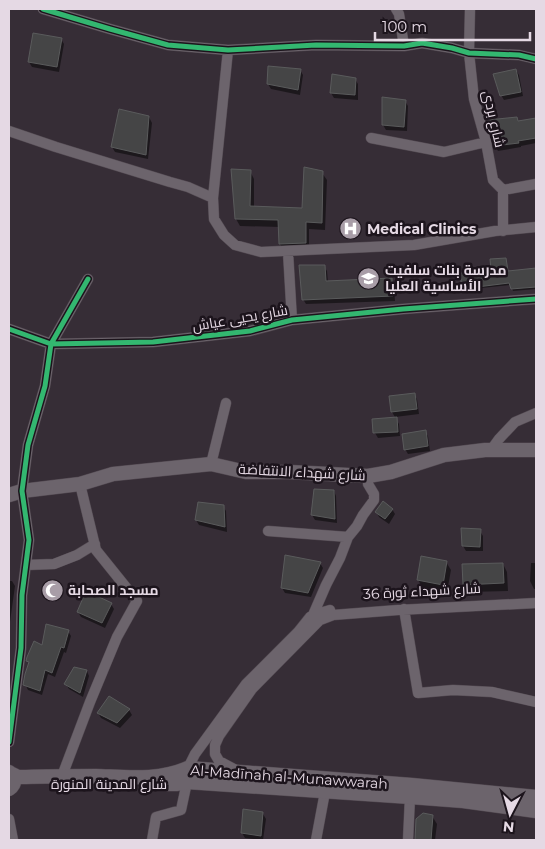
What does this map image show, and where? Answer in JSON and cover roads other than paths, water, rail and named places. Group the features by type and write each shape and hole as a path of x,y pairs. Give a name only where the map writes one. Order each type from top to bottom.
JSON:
{"main road":[{"name":"شارع شهداء الانتفاضة","path":"16,493 80,484 113,474 211,464 246,472 368,476 391,472 444,455 491,450 536,450"},
{"name":"Al-Madīnah al-Munawwarah","path":"10,780 18,777 152,777 241,772 420,786 536,798"},
{"name":"شارع المدينة المنورة","path":"10,780 24,784 176,784 187,775 325,792 410,796 536,811"}],"street":[{"path":"43,9 168,45 228,50 316,45 404,46 422,43 469,53 519,55 536,59"},
{"path":"396,9 399,14 404,46"},
{"name":"شارع بردى","path":"470,9 469,53 474,99 494,180 503,190 502,230"},
{"path":"228,50 212,198 214,219 224,236 235,245 261,252 414,245 502,230 536,227"},
{"path":"9,131 188,187 212,198"},
{"path":"371,138 444,152 486,142"},
{"path":"503,190 536,184"},
{"path":"288,252 292,320"},
{"path":"9,742 21,648 22,595 29,540 16,493 46,386 51,344 88,279"},
{"name":"شارع يحيى عياش","path":"9,329 51,344 153,342 250,331 292,320 536,299"},
{"path":"211,464 226,403"},
{"path":"491,450 515,422 536,413"},
{"path":"241,772 219,761 215,754 215,746 219,736 252,689 314,618 326,585 348,537 374,500 374,494 368,484 368,476"},
{"path":"62,776 116,637 137,602 96,550 80,484"},
{"path":"268,531 348,537"},
{"path":"26,565 54,564 77,555 95,544"},
{"path":"322,596 325,605 334,609"},
{"name":"شارع شهداء ثورة 36","path":"314,618 334,609 536,599"},
{"name":"شارع شهداء ثورة 36","path":"314,618 404,609 536,603"},
{"path":"404,609 418,694 453,690 492,692 536,702"},
{"path":"152,840 156,817 181,810 187,775 195,754 246,684 314,618"},
{"path":"316,840 325,792"},
{"path":"408,840 410,796"},
{"path":"9,819 13,840"}],"place":[{"name":"Medical Clinics","path":"351,229"},
{"name":"مدرسة بنات سلفيت الأساسية العليا","path":"369,278"},
{"name":"مسجد الصحابة","path":"52,590"}]}
